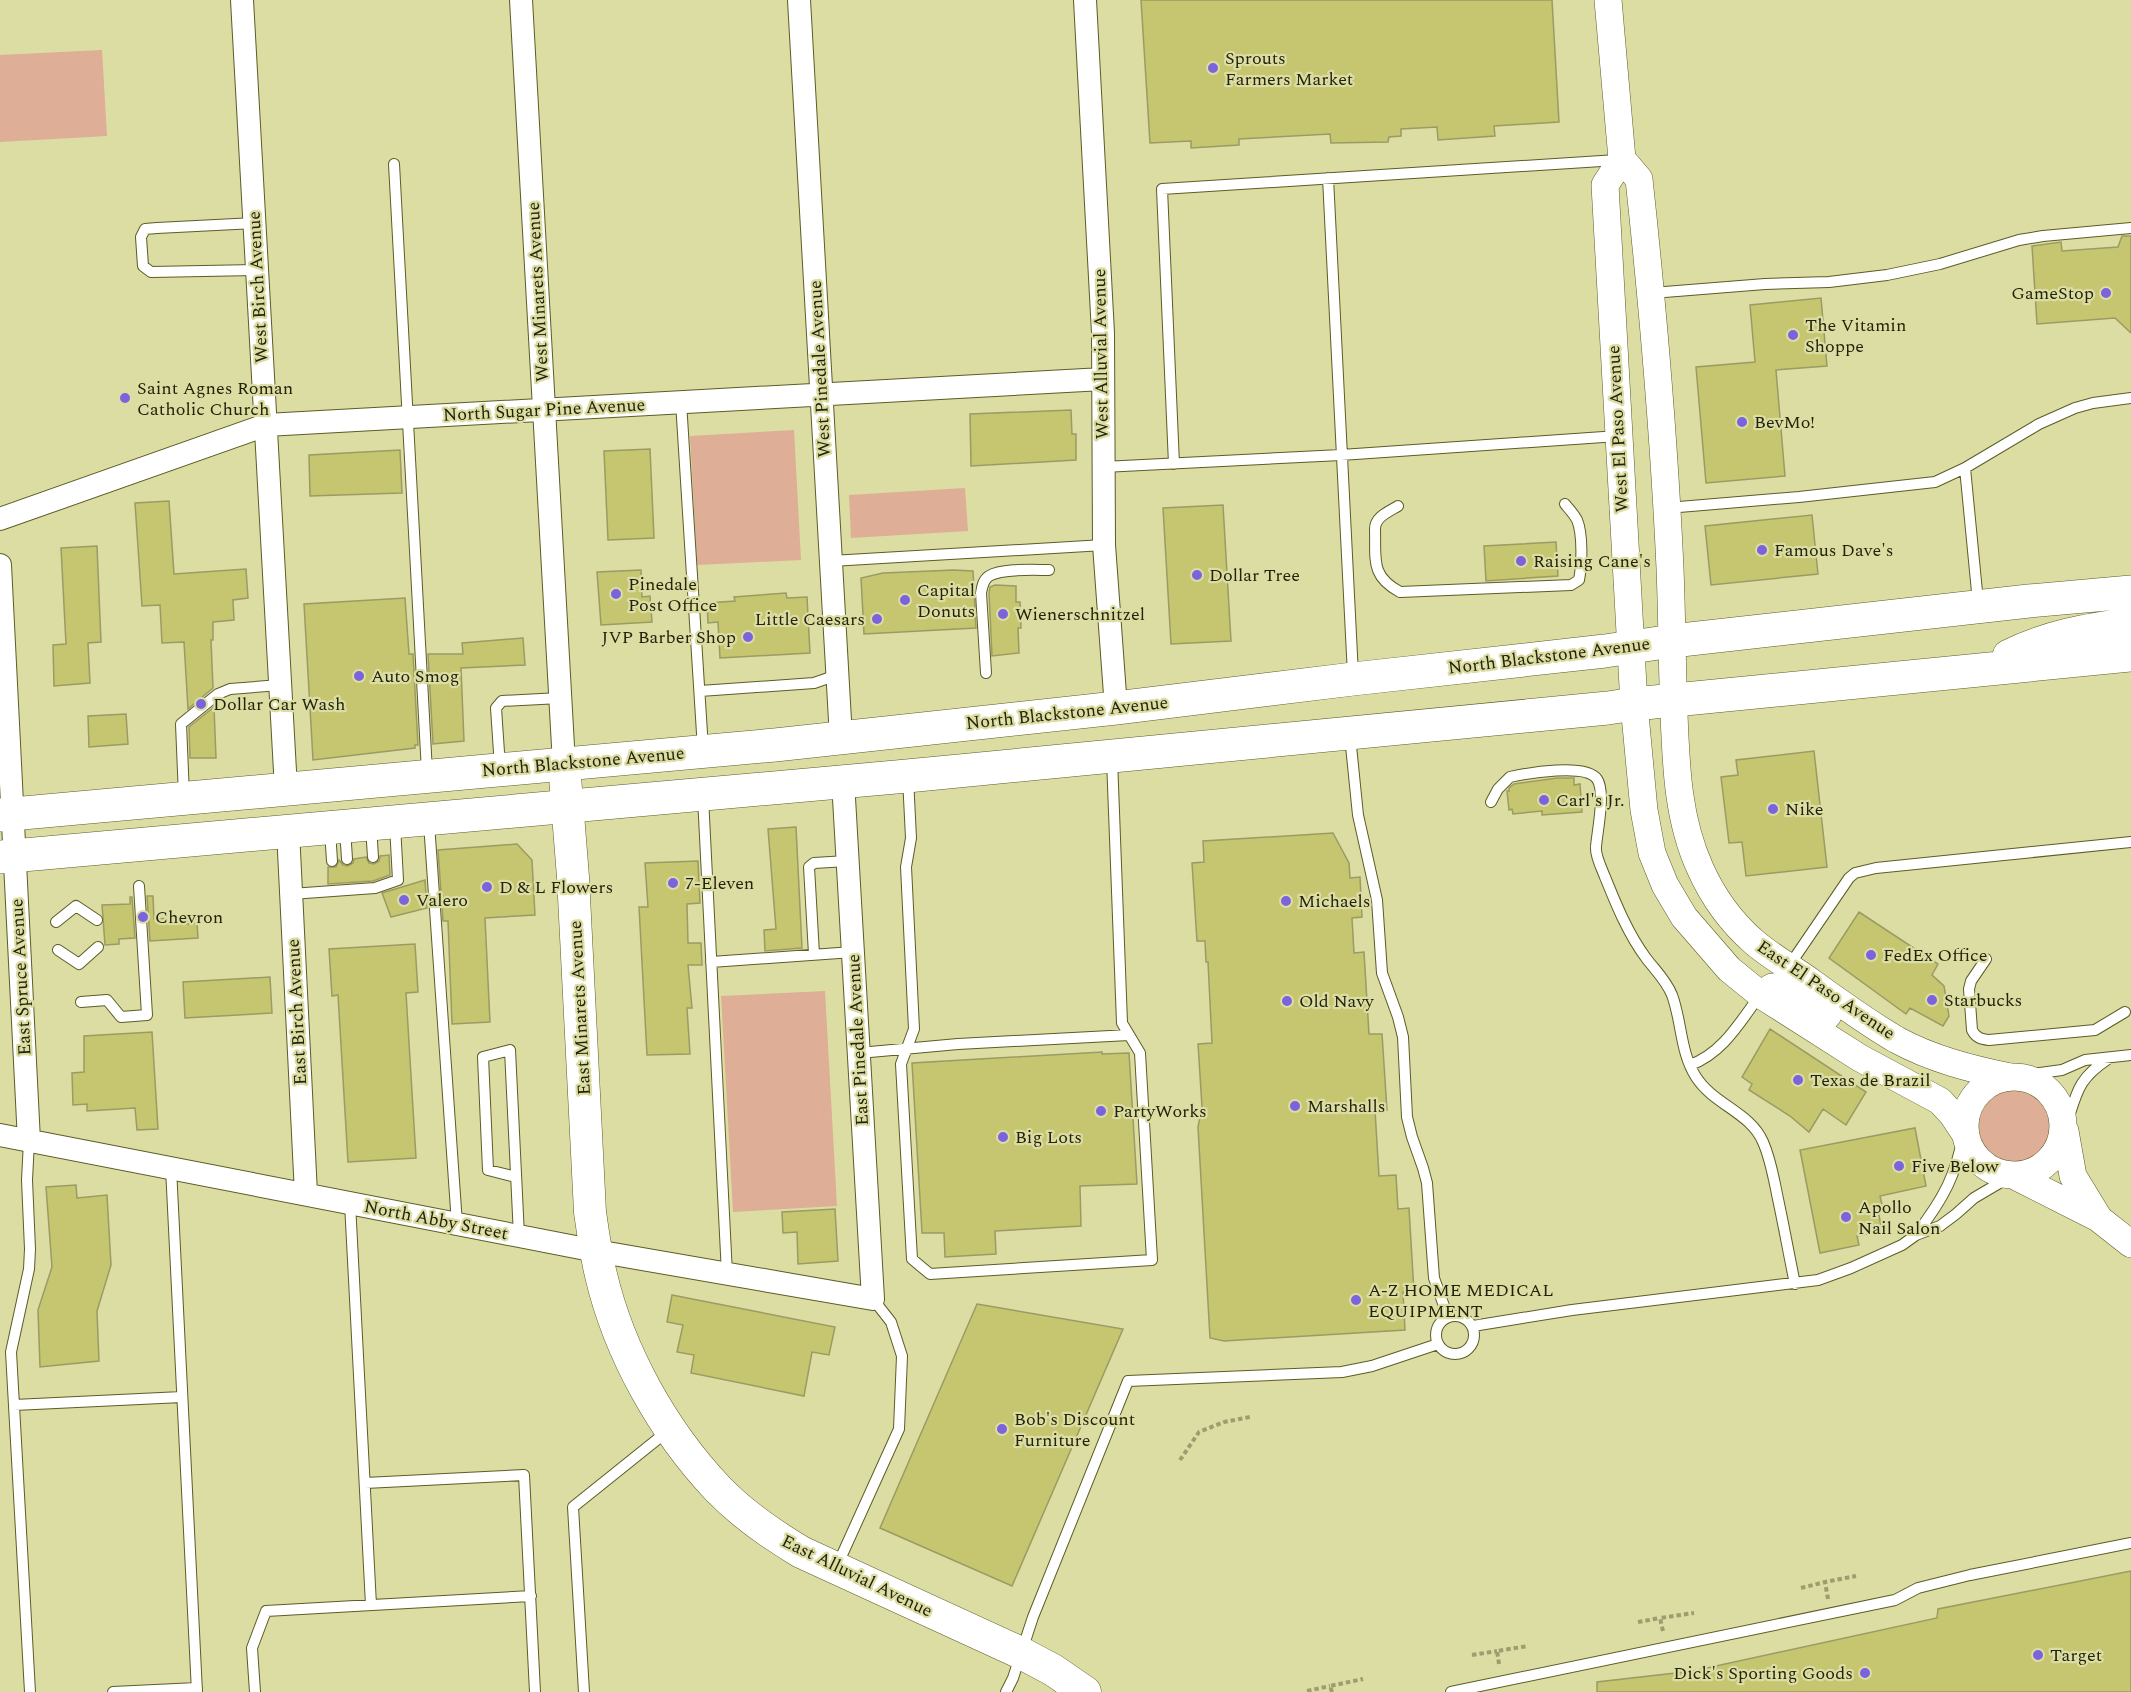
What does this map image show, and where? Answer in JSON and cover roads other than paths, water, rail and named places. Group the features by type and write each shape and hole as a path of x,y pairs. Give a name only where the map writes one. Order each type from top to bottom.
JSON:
{"main road":[{"name":"North Blackstone Avenue","path":"7,814 500,771 841,738 1116,708 1672,641 2131,592"},
{"path":"1983,669 2057,636 2087,629 2131,624"},
{"path":"7,857 907,776 2131,655"},
{"path":"1112,756 1112,744 1116,736 1124,731 1236,715 1353,679"},
{"path":"907,776 928,753 1096,733 1105,727 1116,708"},
{"name":"East Minarets Avenue","path":"564,764 574,900 590,1212 596,1251"},
{"name":"East Alluvial Avenue","path":"596,1251 608,1300 628,1353 640,1377 690,1456 719,1490 768,1532 801,1552 1021,1653 1053,1670 1085,1692"}],"street":[{"name":"West Birch Avenue","path":"242,0 286,789"},
{"name":"West Minarets Avenue","path":"521,0 564,764"},
{"name":"West Pinedale Avenue","path":"799,0 841,738"},
{"name":"West Alluvial Avenue","path":"1085,0 1104,379 1104,545 1116,708"},
{"path":"1608,0 1622,159 1639,179 1651,293 1667,508 1673,700"},
{"name":"West El Paso Avenue","path":"1622,159 1605,185 1634,704"},
{"name":"North Sugar Pine Avenue","path":"0,519 266,425 1104,379"},
{"name":"East Spruce Avenue","path":"0,565 7,857 29,1141"},
{"name":"East El Paso Avenue","path":"1673,700 1676,766 1688,838 1700,870 1733,921 1753,941 1898,1040 1957,1065 2010,1077"},
{"name":"East El Paso Avenue","path":"1634,704 1644,810 1652,853 1665,885 1684,917 1721,960 1761,995 1860,1058 1940,1101 1964,1132"},
{"name":"East Pinedale Avenue","path":"843,781 873,1299"},
{"name":"East Birch Avenue","path":"288,831 306,1194"},
{"path":"1761,995 1772,987 1784,987 1853,1032 1898,1040"},
{"path":"2065,1129 2062,1141 2047,1163 2037,1170 2013,1175 1991,1170 1981,1162 1971,1152 1964,1132 1967,1110 1974,1096 1994,1081 2010,1077 2038,1083 2049,1091 2061,1108 2065,1129 2073,1176 2098,1218"},
{"name":"North Abby Street","path":"0,1135 596,1251 873,1299"},
{"path":"2013,1175 2098,1218 2131,1244"}],"lane":[{"path":"1174,464 1162,189 1622,159"},
{"path":"394,164 428,777"},
{"path":"1328,178 1353,679"},
{"path":"255,223 145,229 141,237 143,266 151,272 257,270"},
{"path":"1651,293 1766,284 1829,282 1887,275 1940,264 2019,240 2131,228"},
{"path":"1667,508 1935,482 1965,468 2039,424 2075,408 2131,398"},
{"path":"681,402 703,751"},
{"path":"1103,467 1341,455 1618,436"},
{"path":"1965,468 1979,607"},
{"path":"1398,506 1380,518 1375,523 1375,529 1377,571 1386,585 1400,592 1571,585 1579,579 1581,568 1579,528 1576,518 1564,504"},
{"path":"831,561 1104,545"},
{"path":"986,673 981,593 983,582 990,575 1004,572 1049,570"},
{"path":"700,691 814,683 837,675"},
{"path":"184,799 181,724 218,694 230,689 280,685"},
{"path":"500,771 496,708 502,701 560,698"},
{"path":"1350,733 1358,815 1377,900 1382,973 1403,1037 1407,1117 1426,1179 1434,1278 1448,1317"},
{"path":"907,776 911,838 906,867 914,1029 901,1064 912,1259 930,1274 1152,1260 1140,1053 1122,1023 1112,756"},
{"path":"1491,802 1498,789 1510,777 1574,770 1596,778 1600,790 1600,818 1596,849 1604,876 1629,930 1671,993 1683,1048 1690,1065 1707,1092 1759,1132 1773,1175 1795,1284"},
{"path":"703,794 727,1274"},
{"path":"428,819 457,1224"},
{"path":"360,825 373,857"},
{"path":"347,859 360,825"},
{"path":"332,861 360,825"},
{"path":"291,894 398,880 360,825"},
{"path":"1789,966 1842,887 1856,873 1876,868 2131,842"},
{"path":"814,954 809,867 814,863 847,861"},
{"path":"81,1002 107,1000 121,1017 147,1015 139,886"},
{"path":"56,922 76,906 97,920"},
{"path":"58,950 79,964 98,946"},
{"path":"711,962 853,952"},
{"path":"1986,959 1971,981 1969,989 1972,1030 1981,1039 2095,1030 2125,1012"},
{"path":"1690,1065 1707,1058 1722,1046 1761,995"},
{"path":"859,1053 1129,1035"},
{"path":"516,1177 488,1170 483,1057 510,1050 519,1236"},
{"path":"2010,1077 2054,1071 2085,1060 2131,1055"},
{"path":"2065,1129 2080,1084 2091,1070 2111,1057"},
{"path":"1916,1235 1946,1192 1958,1162 1964,1132"},
{"path":"29,1141 27,1180 29,1269 5,1352 14,1405 30,1692"},
{"path":"113,1692 196,1691 171,1167"},
{"path":"1473,1326 1572,1310 1818,1280 1851,1268 1902,1245 1916,1235 1940,1226 1974,1198 2013,1175"},
{"path":"350,1202 371,1605"},
{"path":"835,1569 899,1429 902,1356 891,1322 873,1299"},
{"path":"1452,1315 1465,1317 1473,1326 1475,1333 1472,1346 1461,1353 1448,1353 1438,1344 1436,1338 1438,1326 1448,1317 1452,1315"},
{"path":"1006,1692 1033,1617 1128,1381 1342,1372 1372,1366 1438,1344"},
{"path":"14,1405 182,1397"},
{"path":"584,1692 573,1507 671,1428"},
{"path":"365,1483 524,1475 536,1692"},
{"path":"1450,1692 1895,1600 1918,1588 1970,1575 2131,1543"},
{"path":"255,1692 252,1648 266,1611 531,1596"}],"place":[{"name":"Sprouts Farmers Market","path":"1213,68"},
{"name":"GameStop","path":"2106,293"},
{"name":"The Vitamin Shoppe","path":"1793,335"},
{"name":"Saint Agnes Roman Catholic Church","path":"125,398"},
{"name":"BevMo!","path":"1742,422"},
{"name":"Famous Dave's","path":"1762,550"},
{"name":"Raising Cane's","path":"1521,561"},
{"name":"Dollar Tree","path":"1197,575"},
{"name":"Pinedale Post Office","path":"616,594"},
{"name":"Capital Donuts","path":"905,600"},
{"name":"Wienerschnitzel","path":"1003,614"},
{"name":"Little Caesars","path":"877,619"},
{"name":"JVP Barber Shop","path":"748,637"},
{"name":"Auto Smog","path":"359,676"},
{"name":"Dollar Car Wash","path":"201,704"},
{"name":"Carl's Jr.","path":"1544,800"},
{"name":"Nike","path":"1773,809"},
{"name":"7-Eleven","path":"673,883"},
{"name":"D & L Flowers","path":"487,887"},
{"name":"Valero","path":"404,900"},
{"name":"Michaels","path":"1286,901"},
{"name":"Chevron","path":"143,917"},
{"name":"FedEx Office","path":"1871,955"},
{"name":"Starbucks","path":"1932,1000"},
{"name":"Old Navy","path":"1287,1001"},
{"name":"Texas de Brazil","path":"1798,1080"},
{"name":"Marshalls","path":"1295,1106"},
{"name":"PartyWorks","path":"1101,1111"},
{"name":"Big Lots","path":"1003,1137"},
{"name":"Five Below","path":"1899,1166"},
{"name":"Apollo Nail Salon","path":"1846,1217"},
{"name":"A-Z HOME MEDICAL EQUIPMENT","path":"1356,1300"},
{"name":"Bob's Discount Furniture","path":"1002,1429"},
{"name":"Target","path":"2038,1655"},
{"name":"Dick's Sporting Goods","path":"1865,1673"}]}
